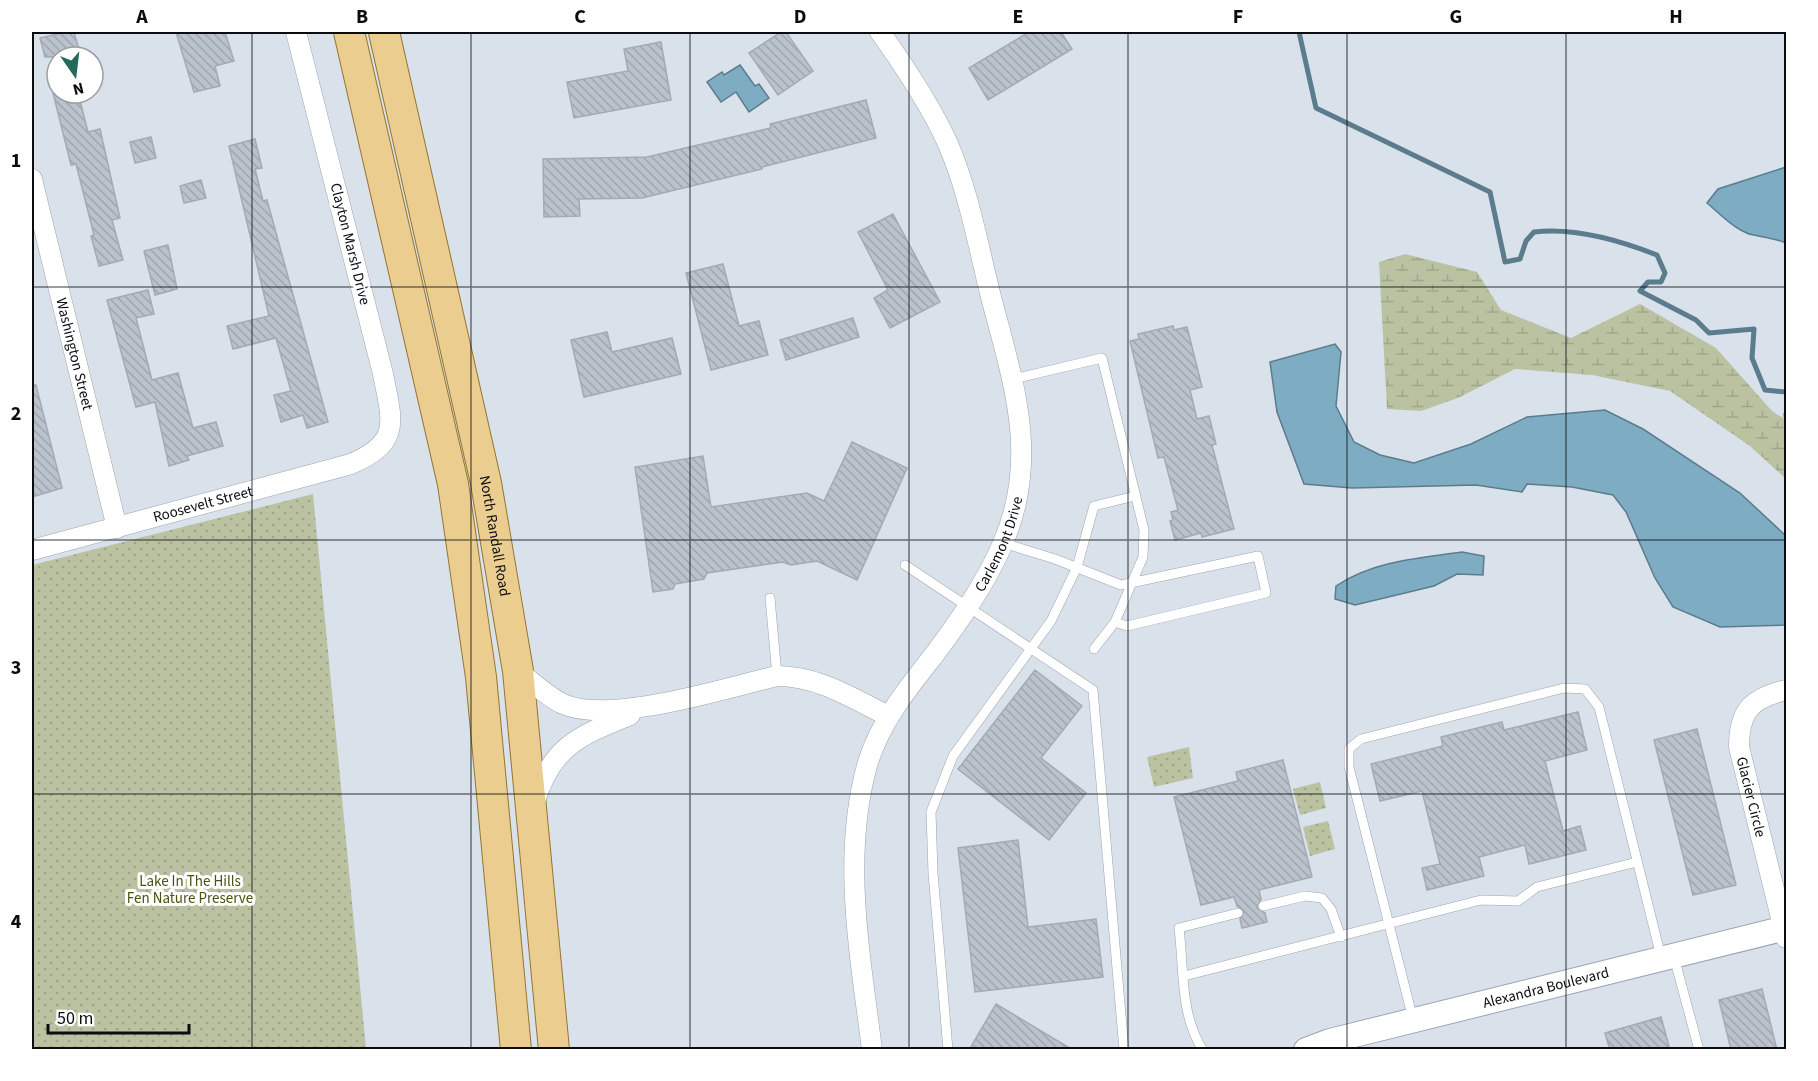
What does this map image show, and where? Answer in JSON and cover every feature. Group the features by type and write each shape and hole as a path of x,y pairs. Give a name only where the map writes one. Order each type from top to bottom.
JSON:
{"main road":[{"path":"349,32 453,484 481,677 516,1050"},
{"name":"North Randall Road","path":"384,32 486,483 519,671 554,1050"}],"street":[{"name":"Clayton Marsh Drive","path":"296,32 383,374 392,420 387,436 375,454"},
{"name":"Carlemont Drive","path":"872,1050 852,867 856,812 869,759 888,716 966,608 1003,543 1020,470 1022,432 1013,379 969,200 928,104 880,32"},
{"name":"Washington Street","path":"32,179 117,528"},
{"name":"Roosevelt Street","path":"32,550 351,464 375,454"},
{"path":"519,671 563,704 596,712 652,706 777,676 793,676 832,687 888,716"},
{"name":"Glacier Circle","path":"1786,690 1763,696 1750,707 1739,724 1739,747 1786,932"},
{"path":"532,812 538,790 559,753 580,735 652,706"},
{"name":"Alexandra Boulevard","path":"1306,1050 1668,958 1786,932"}],"lane":[{"path":"1013,379 1102,358 1144,530 1143,557 1114,622 1094,649"},
{"path":"948,1050 933,873 931,812 953,756 1032,651 1051,621 1085,546 1094,506 1135,496"},
{"path":"1003,543 1077,567 1121,585 1258,556 1266,593 1127,626 1114,622"},
{"path":"905,565 966,608 1093,690 1124,1050"},
{"path":"770,598 777,676"},
{"path":"1413,1021 1349,767 1349,749 1361,739 1564,688 1585,689 1599,707 1637,862 1699,1050"},
{"path":"1184,976 1480,900 1518,901 1537,887 1637,862"},
{"path":"1263,906 1305,896 1322,898 1331,909 1341,937"},
{"path":"1203,1050 1194,1036 1188,1016 1179,928 1238,913"}],"green space":[{"path":"1405,254 1477,272 1501,310 1571,338 1640,304 1716,348 1772,411 1786,420 1786,479 1750,446 1670,391 1592,375 1515,369 1458,398 1421,411 1387,409 1379,262"},
{"name":"Lake In The Hills Fen Nature Preserve","path":"313,494 366,1049 32,1049 32,565"},
{"path":"1189,747 1193,778 1154,787 1147,757"},
{"path":"1320,782 1326,808 1300,815 1293,789"},
{"path":"1328,821 1335,849 1310,856 1303,827"}],"water":[{"path":"740,65 755,86 759,84 769,98 749,112 736,92 721,102 707,82 722,72 724,75"},
{"path":"1786,167 1786,243 1743,231 1707,203 1718,189"},
{"path":"1335,344 1341,352 1336,406 1354,442 1380,455 1414,463 1471,444 1527,417 1605,410 1643,429 1740,493 1786,536 1786,625 1720,627 1673,607 1655,578 1626,512 1613,495 1572,487 1527,484 1522,492 1476,485 1352,488 1304,484 1277,412 1270,362"},
{"path":"1462,552 1484,556 1483,575 1457,574 1434,586 1355,605 1335,599 1336,586 1365,571 1397,562"}],"building":[{"path":"74,32 78,45 45,45 45,57 40,38"},
{"path":"176,32 225,32 234,61 215,66 220,86 194,92"},
{"path":"781,32 786,32 813,71 778,95 749,53"},
{"path":"1029,32 1061,32 1072,49 988,100 969,68"},
{"path":"661,42 671,100 574,118 567,82 628,71 624,49"},
{"path":"866,100 876,138 642,198 579,199 580,216 544,217 543,159 647,157 771,128 770,124"},
{"path":"56,105 81,105 88,132 100,129 120,218 112,220 123,260 99,266 91,236 94,235 76,164 71,165"},
{"path":"151,137 156,158 135,163 130,142"},
{"path":"255,139 262,168 255,169 263,201 267,200 328,422 307,428 303,415 281,422 274,395 291,391 276,338 233,349 227,326 269,316 229,146"},
{"path":"201,180 206,198 184,203 180,186"},
{"path":"893,214 940,302 890,328 874,298 888,290 858,232"},
{"path":"168,245 177,289 155,295 144,251"},
{"path":"723,264 739,326 759,321 768,355 711,370 686,273"},
{"path":"148,290 154,314 136,318 152,380 178,373 193,428 216,422 223,446 187,456 189,460 169,466 155,402 136,407 107,300"},
{"path":"853,318 859,337 786,360 780,340"},
{"path":"1173,326 1174,330 1187,327 1202,387 1190,390 1197,419 1209,416 1216,444 1212,445 1234,529 1202,537 1201,533 1175,540 1170,521 1173,520 1171,512 1178,510 1164,457 1158,458 1130,341 1139,339 1138,334"},
{"path":"607,332 612,352 672,338 681,374 584,397 571,340"},
{"path":"32,385 36,385 62,488 32,497"},
{"path":"852,442 907,468 857,580 817,561 791,565 783,562 707,573 704,579 675,584 673,589 653,592 635,467 703,456 711,507 807,493 824,501"},
{"path":"1035,670 1082,706 1041,758 1086,793 1049,840 958,769"},
{"path":"1578,712 1587,750 1545,761 1563,831 1580,826 1586,850 1529,864 1525,845 1479,857 1484,876 1427,890 1422,868 1440,864 1422,791 1380,801 1371,764 1443,746 1441,737 1502,722 1504,730"},
{"path":"1697,729 1736,885 1693,895 1654,740"},
{"path":"1283,760 1312,877 1259,890 1261,899 1257,908 1265,913 1267,922 1242,928 1240,919 1244,911 1237,906 1234,897 1201,905 1174,797 1238,781 1236,772"},
{"path":"1018,840 1028,927 1096,919 1103,977 975,992 958,848"},
{"path":"1762,989 1777,1050 1731,1050 1719,1000"},
{"path":"996,1004 1073,1050 969,1050"},
{"path":"1661,1017 1670,1050 1610,1050 1605,1033"}],"waterway":[{"path":"1299,32 1316,108 1490,192 1505,262 1520,259 1526,241 1534,232 1549,231 1597,236 1657,255 1665,273 1661,282 1648,282 1640,291 1696,320 1709,333 1754,329 1752,358 1765,390 1786,392"}]}
